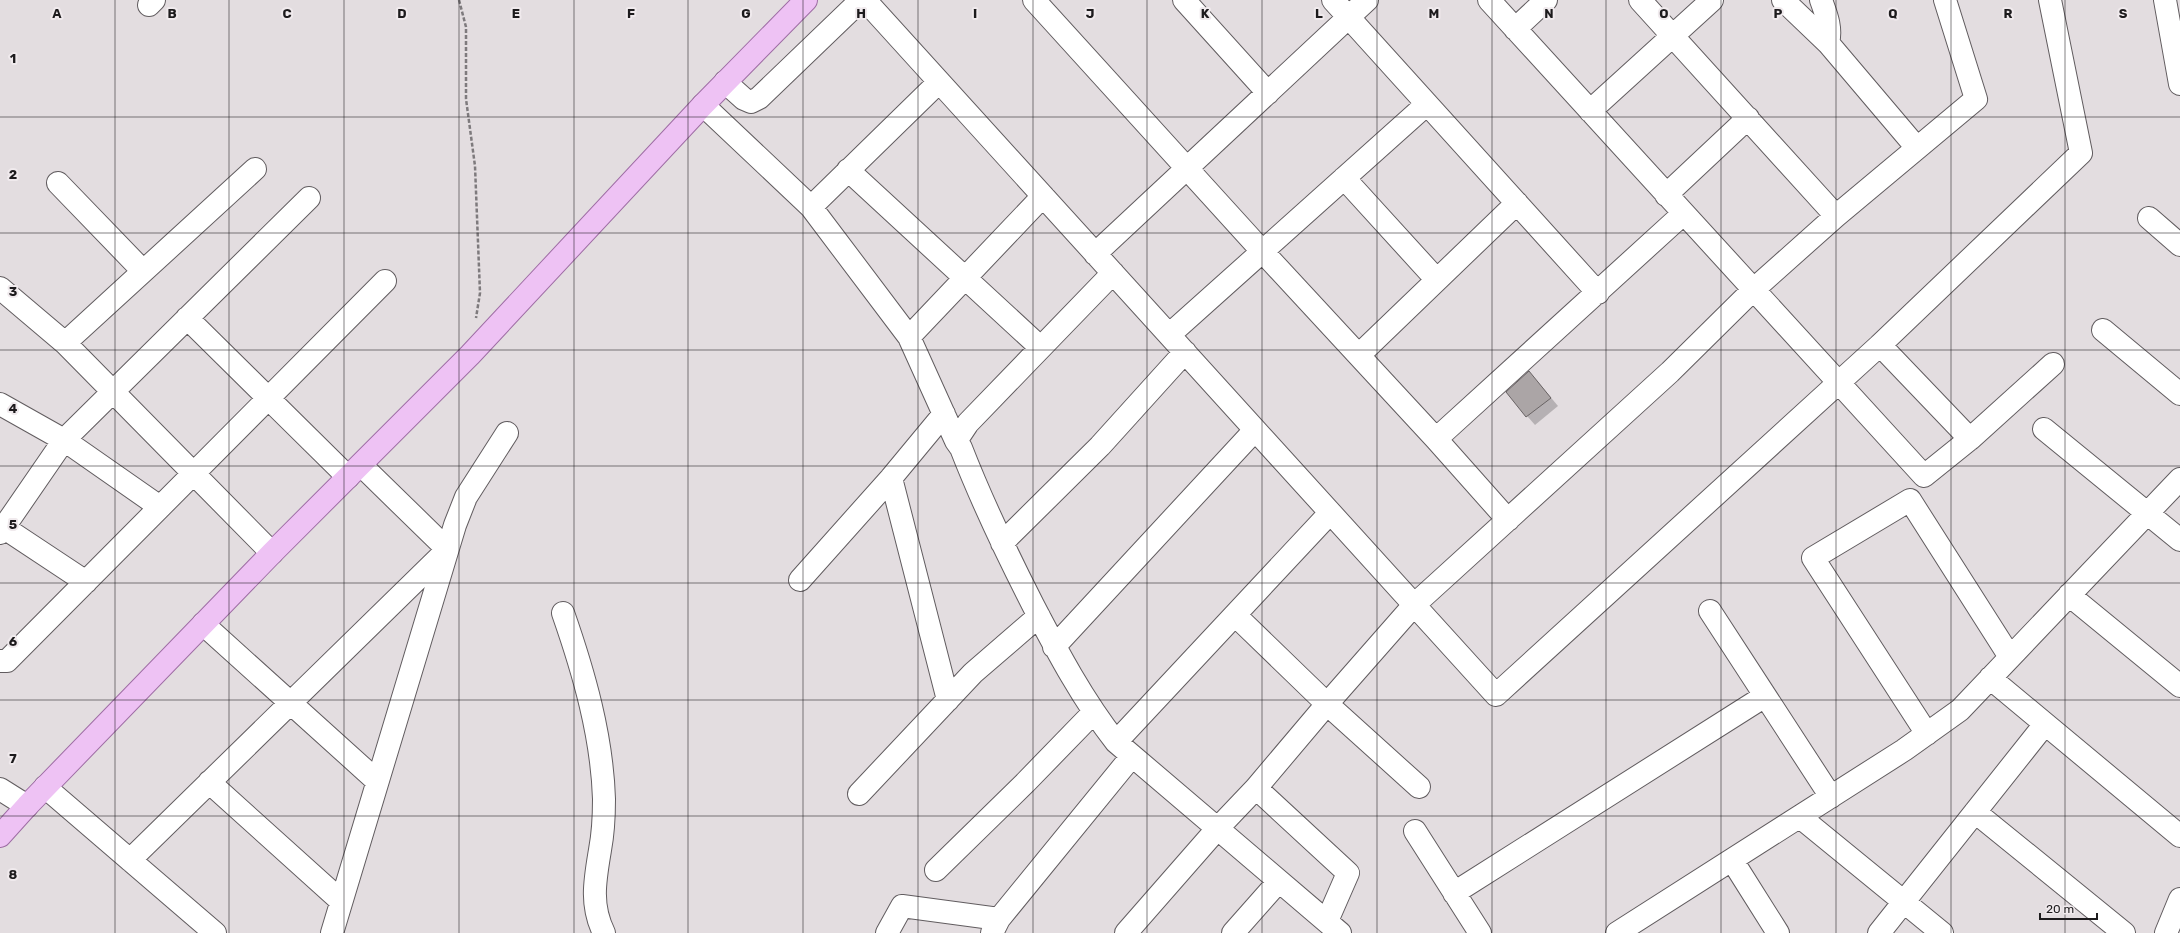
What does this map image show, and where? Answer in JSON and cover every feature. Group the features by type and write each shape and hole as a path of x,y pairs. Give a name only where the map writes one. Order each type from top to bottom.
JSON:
{"main road":[{"path":"0,836 45,787 272,553 470,355 703,105 806,0"}],"street":[{"path":"725,82 744,99 751,102 759,98 861,0"},
{"path":"865,0 1496,695 1838,384 2081,152 2050,0"},
{"path":"1034,0 1262,251 1436,439 1508,520"},
{"path":"1184,0 1268,93"},
{"path":"1333,0 1598,293"},
{"path":"1095,254 1367,0"},
{"path":"1489,0 1838,384 1924,476 1970,440 2053,364"},
{"path":"1515,29 1546,0"},
{"path":"1640,0 1836,216"},
{"path":"1590,111 1712,0"},
{"path":"1783,0 1828,42 1917,148"},
{"path":"1821,0 1827,15 1830,32 1828,42"},
{"path":"1126,933 1217,829 1256,788 1326,704 1414,605 1670,372 1753,290 1836,216 1976,99 1945,0"},
{"path":"2164,0 2180,84"},
{"path":"811,207 939,82"},
{"path":"1169,335 1427,104"},
{"path":"703,105 811,207 909,337 956,441 961,448 1002,543 1054,647 1093,713 1124,749 1334,927 1348,873 1256,788"},
{"path":"1666,195 1748,118"},
{"path":"65,343 255,169"},
{"path":"848,170 1040,347"},
{"path":"1344,178 1436,279"},
{"path":"58,183 143,271"},
{"path":"909,337 1043,196"},
{"path":"86,582 1,529 64,440 309,198"},
{"path":"1359,355 1436,279 1517,203"},
{"path":"1436,439 1683,214"},
{"path":"2149,218 2180,245"},
{"path":"956,441 968,423 1113,273"},
{"path":"0,661 7,661 385,281"},
{"path":"0,288 65,343 272,553"},
{"path":"186,318 268,399 447,549"},
{"path":"2104,330 2180,394"},
{"path":"1880,345 1970,440"},
{"path":"1002,543 1100,446 1184,352"},
{"path":"0,404 64,440 160,507"},
{"path":"800,580 891,478 944,414"},
{"path":"2044,429 2180,540"},
{"path":"1054,647 1255,430"},
{"path":"332,933 447,549 466,497 507,433"},
{"path":"891,478 948,700"},
{"path":"1617,933 1831,797 1927,734 1960,710 2180,479"},
{"path":"1927,734 1813,558 1910,500 2010,657"},
{"path":"887,933 902,906 995,926 1124,749 1235,615 1330,513"},
{"path":"130,860 447,549"},
{"path":"2069,595 2180,686"},
{"path":"1710,611 1831,797"},
{"path":"563,613 581,668 594,721 602,769 603,825 594,897 595,913 604,933"},
{"path":"1235,615 1326,704 1419,787"},
{"path":"859,794 973,673 1039,616"},
{"path":"203,624 377,781"},
{"path":"1990,678 2180,836"},
{"path":"1454,892 1765,696"},
{"path":"936,870 1025,783 1093,713"},
{"path":"1879,933 2045,724"},
{"path":"209,782 341,901"},
{"path":"45,787 215,933"},
{"path":"0,789 27,806"},
{"path":"1975,812 2124,933"},
{"path":"1800,817 1942,933"},
{"path":"1415,831 1480,933"},
{"path":"1732,860 1778,933"},
{"path":"1233,933 1279,880"},
{"path":"2172,925 2180,899"}],"path":[{"path":"459,0 466,27 466,99 475,166 480,293 476,320"}],"building":[{"path":"1529,371 1551,398 1526,417 1506,392"}]}
